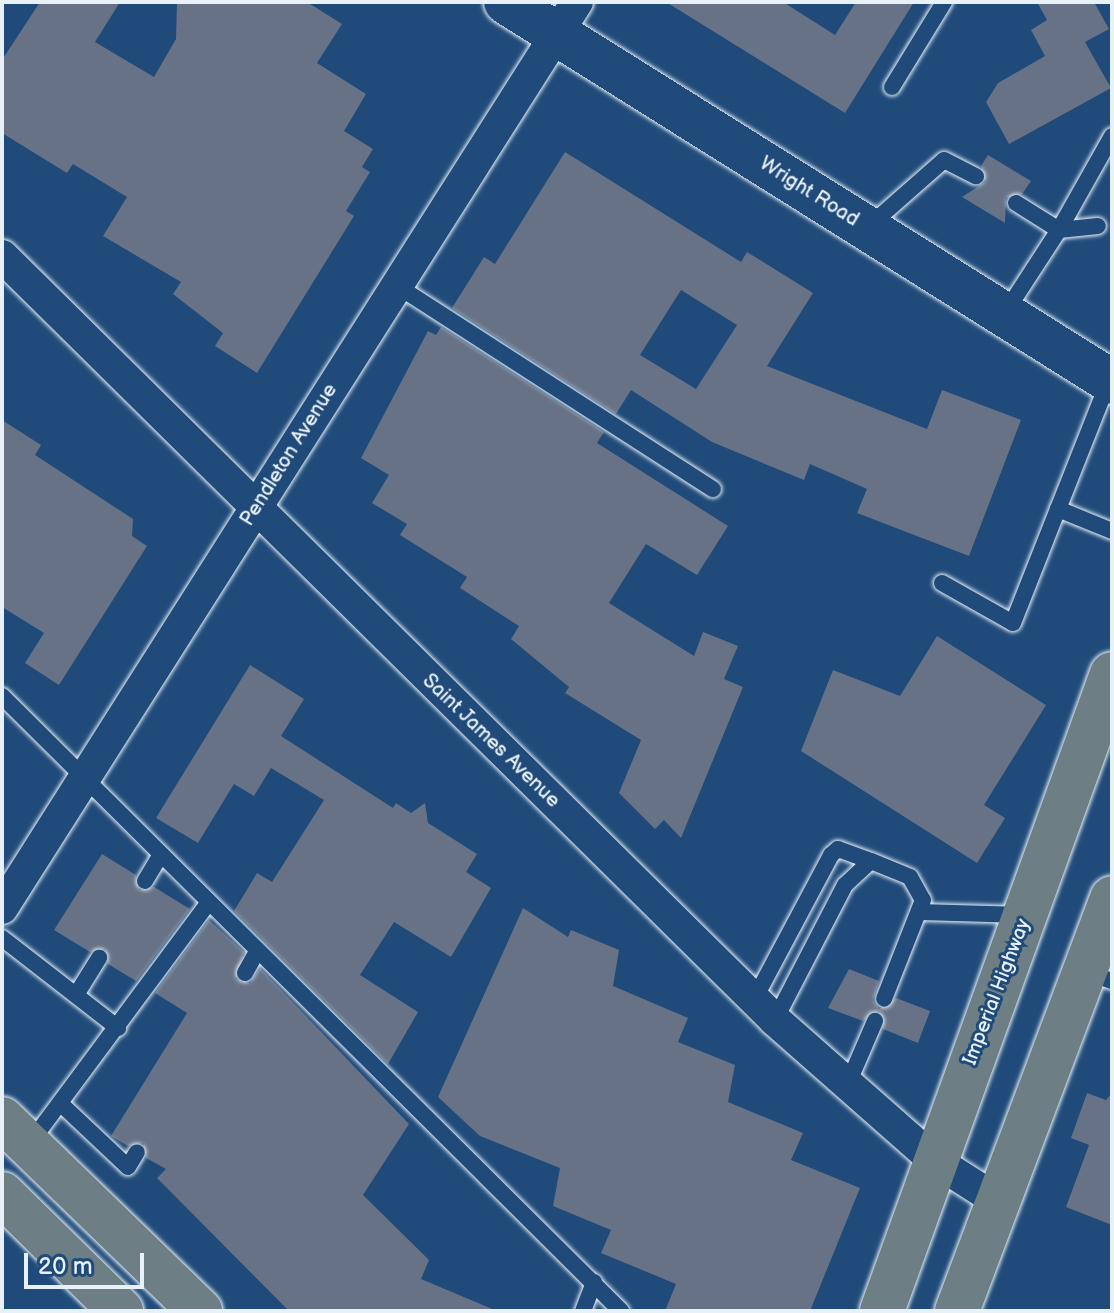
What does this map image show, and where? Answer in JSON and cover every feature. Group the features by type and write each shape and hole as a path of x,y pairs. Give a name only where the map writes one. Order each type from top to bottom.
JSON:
{"main road":[{"name":"Imperial Highway","path":"882,1311 1112,674"},
{"path":"957,1311 1000,1202 1099,976 1112,898"},
{"path":"16,1132 200,1311"},
{"path":"2,1194 121,1311"}],"street":[{"name":"Wright Road","path":"506,2 566,18 867,228 1110,381"},
{"name":"Pendleton Avenue","path":"2,908 566,18"},
{"name":"Saint James Avenue","path":"2,256 253,510 765,1009 847,1086 934,1160 1000,1202"}],"lane":[{"path":"892,87 944,2"},
{"path":"1004,314 1059,230 1112,136"},
{"path":"867,228 944,160 976,176"},
{"path":"1016,203 1059,230 1098,226"},
{"path":"396,285 713,489"},
{"path":"942,583 1013,623 1110,381"},
{"path":"1058,509 1112,531"},
{"path":"2,696 621,1311"},
{"path":"765,1009 786,940 831,855 838,849 871,861 920,887 919,912 884,999"},
{"path":"145,881 161,854"},
{"path":"765,1009 845,885 871,861"},
{"path":"16,1132 60,1103 209,902"},
{"path":"919,912 1026,915"},
{"path":"2,938 118,1028"},
{"path":"245,973 258,950"},
{"path":"76,995 99,958"},
{"path":"847,1086 875,1021"},
{"path":"60,1103 128,1167 137,1152"},
{"path":"583,1311 594,1282"}],"building":[{"path":"40,2 120,2 95,42 154,77 176,39 177,2 307,2 342,24 317,63 366,94 344,131 373,149 362,167 370,172 346,211 354,216 257,373 215,346 223,333 173,294 181,282 103,236 127,197 73,164 67,173 2,133 2,60"},
{"path":"666,2 783,2 835,35 856,2 914,2 845,113"},
{"path":"1037,2 1094,2 1109,29 1085,42 1111,88 1009,144 986,102 998,83 1045,56 1031,30 1047,20"},
{"path":"565,152 741,262 747,252 813,293 767,366 927,429 942,390 1021,420 969,556 857,513 867,489 810,464 804,480 712,442 631,390 616,414 452,308 484,257 495,264","holes":["681,290 737,325 696,389 640,355"]},
{"path":"988,155 1031,181 1022,194 1006,198 1005,223 962,197 985,182 981,166"},
{"path":"441,327 604,432 597,443 728,526 697,575 646,544 609,603 694,656 703,632 738,646 724,679 743,687 681,838 664,820 655,829 619,793 641,740 565,693 569,687 511,639 519,626 460,588 467,577 400,535 407,524 372,503 389,475 361,458 428,331 436,335"},
{"path":"2,420 41,445 35,455 133,519 132,536 147,546 59,685 25,663 44,633 2,607"},
{"path":"937,636 1046,705 984,805 1005,818 977,863 801,751 833,670 900,696"},
{"path":"250,665 304,699 281,736 393,808 396,803 411,813 425,803 428,823 477,854 466,872 491,888 451,957 394,922 360,975 418,1012 388,1064 234,911 257,873 272,882 324,800 271,768 254,796 234,784 198,843 156,818"},
{"path":"102,854 136,875 139,890 154,887 190,909 136,981 108,964 105,949 90,952 54,930"},
{"path":"523,908 568,937 571,930 619,950 613,986 688,1018 678,1042 735,1065 728,1102 803,1133 791,1160 860,1188 810,1311 665,1311 676,1284 601,1253 611,1230 553,1206 560,1168 480,1136 438,1097"},
{"path":"209,920 244,952 236,979 250,983 260,968 409,1124 363,1195 429,1260 421,1279 497,1311 289,1311 157,1178 166,1169 146,1158 143,1143 128,1146 111,1136 187,1013 155,993"},
{"path":"849,969 879,981 873,1000 879,1009 896,998 930,1011 918,1043 883,1029 879,1011 863,1021 828,1008"},
{"path":"1087,1093 1106,1100 1112,1093 1112,1225 1066,1207 1089,1145 1071,1138"}]}
